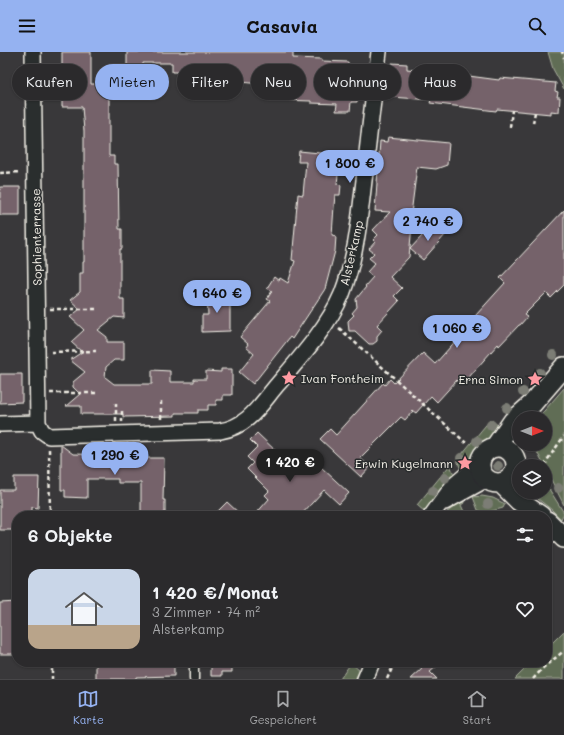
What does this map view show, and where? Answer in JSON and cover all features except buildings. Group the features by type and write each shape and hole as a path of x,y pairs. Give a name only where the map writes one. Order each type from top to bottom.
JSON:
{"street":[{"name":"Sophienterrasse","path":"33,52 36,172 38,423"},
{"name":"Alsterkamp","path":"49,436 220,431 237,427 247,420 293,366 328,320 341,295 350,268 357,236 379,52"},
{"path":"529,411 564,367"},
{"path":"0,424 38,423 42,431 49,436"},
{"path":"512,425 501,468 519,501 534,511"},
{"path":"434,511 453,486 501,468 512,447"},
{"path":"532,499 538,511"},
{"path":"552,527 564,538"},
{"path":"365,679 370,667"}],"lane":[{"path":"194,667 194,679"}],"path":[{"path":"562,52 564,58"},
{"path":"510,127 512,110"},
{"path":"533,123 535,112"},
{"path":"0,173 36,172"},
{"path":"47,309 96,309"},
{"path":"335,324 466,443"},
{"path":"48,352 96,351"},
{"path":"53,393 98,393"},
{"path":"161,419 162,398"},
{"path":"115,426 116,403"},
{"path":"122,408 122,426"},
{"path":"49,436 50,511"},
{"path":"548,459 564,436"},
{"path":"552,661 564,651"},
{"path":"52,667 52,679"},
{"path":"387,679 392,667"},
{"path":"533,679 544,667"}],"green space":[{"path":"548,52 564,52 564,89 553,69"},
{"path":"564,388 564,505 552,481 552,459 541,459 537,451 552,451 552,411 544,411"},
{"path":"490,420 492,420 503,430 481,446 472,461 462,472 457,460"},
{"path":"450,465 455,477 426,511 417,505"},
{"path":"552,494 564,513 561,519 538,499 552,499"},
{"path":"482,496 493,498 505,504 503,508 492,511 480,511 478,510 473,497"},
{"path":"463,500 464,503 461,505 464,511 449,511"},
{"path":"564,631 564,679 515,679 527,667 552,667 552,643"},
{"path":"348,667 356,667 360,671 355,679 340,679"}],"place":[{"name":"Ivan Fontheim","path":"289,378"},
{"name":"Erna Simon","path":"535,379"},
{"name":"Erwin Kugelmann","path":"465,463"}]}
